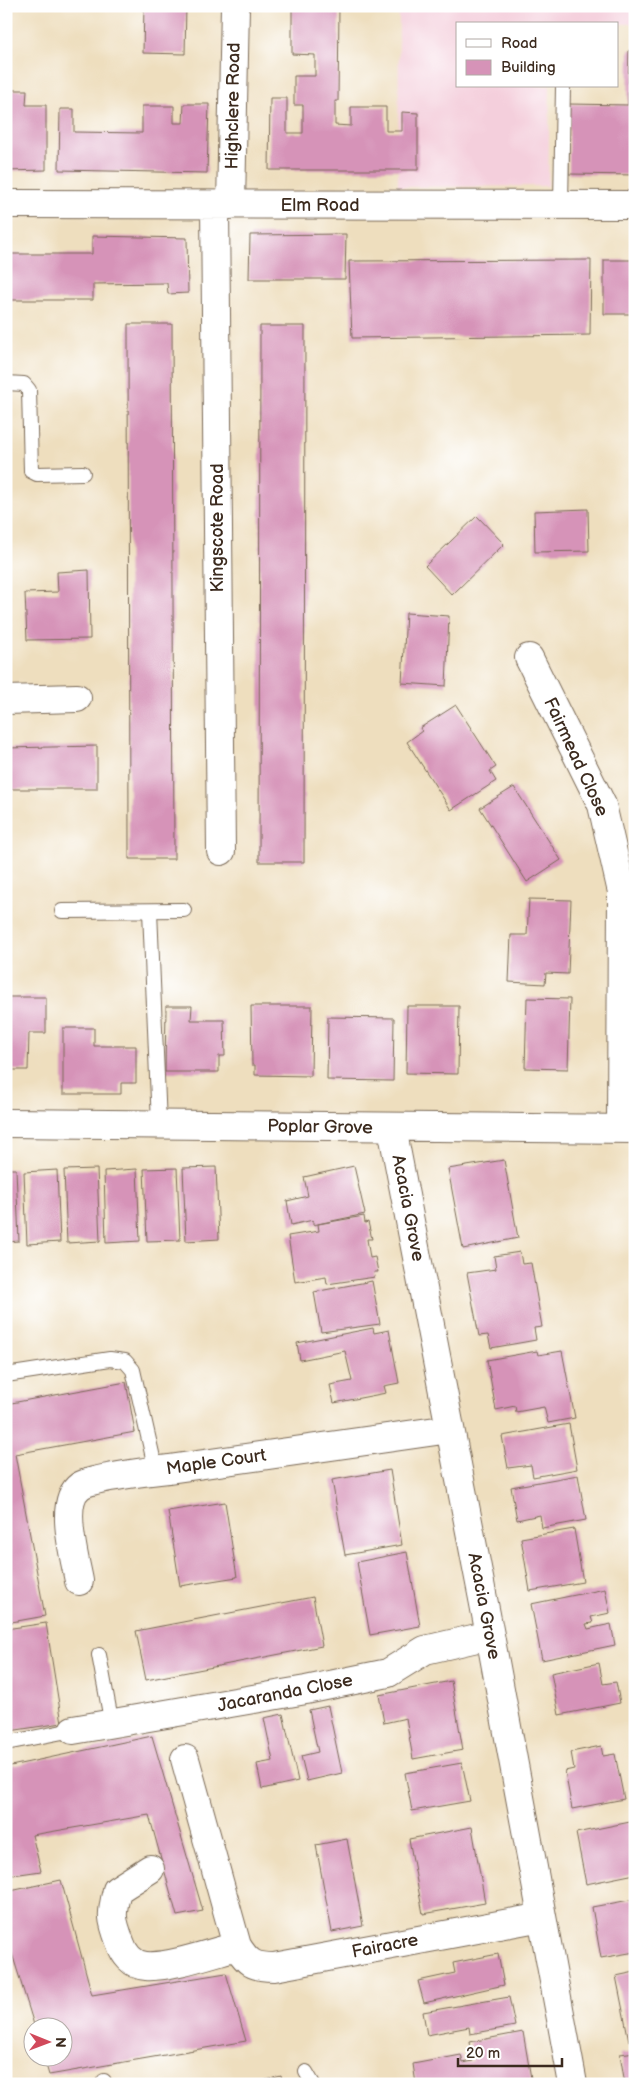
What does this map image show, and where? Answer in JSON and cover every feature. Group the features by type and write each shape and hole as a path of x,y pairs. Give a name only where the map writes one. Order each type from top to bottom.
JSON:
{"street":[{"name":"Highclere Road","path":"223,206 235,6"},
{"name":"Elm Road","path":"6,204 223,206 635,205"},
{"name":"Kingscote Road","path":"221,850 223,206"},
{"name":"Fairmead Close","path":"529,658 602,805 622,892 628,1129"},
{"path":"6,700 78,698"},
{"name":"Poplar Grove","path":"6,1123 628,1129"},
{"name":"Acacia Grove","path":"392,1128 490,1635 573,2084"},
{"name":"Maple Court","path":"79,1581 68,1523 70,1500 80,1486 105,1479 156,1471 450,1429"},
{"name":"Jacaranda Close","path":"73,1730 112,1725 388,1673 425,1650 490,1635"},
{"name":"Fairacre","path":"185,1759 237,1946 247,1961 261,1967 274,1966 542,1916"},
{"path":"150,1870 117,1890 111,1915 124,1954 132,1961 146,1966 162,1964 237,1946"}],"lane":[{"path":"561,205 563,88"},
{"path":"6,383 24,384 29,390 32,471 37,474 83,473"},
{"path":"62,911 184,910"},
{"path":"150,911 159,1124"},
{"path":"6,1375 110,1359 125,1361 133,1370 156,1471"},
{"path":"99,1655 112,1725"},
{"path":"6,1743 73,1730"}],"shaded area":[{"path":"399,6 635,6 635,24 618,24 618,22 456,22 456,88 550,88 548,186 398,187"}],"building":[{"path":"144,6 186,6 185,54 143,53"},
{"path":"292,6 339,6 338,101 335,101 335,125 351,126 351,107 386,107 386,131 402,131 402,112 418,113 418,170 269,170 270,98 287,98 287,133 303,133 303,105 294,105 294,76 315,76 315,55 292,54"},
{"path":"629,50 635,50 635,175 569,174 569,104 628,105"},
{"path":"9,90 27,90 26,105 46,105 46,170 6,171"},
{"path":"184,104 209,104 207,173 59,170 60,109 74,109 74,132 142,133 142,106 174,106 174,123 183,123"},
{"path":"346,234 345,279 249,279 250,235"},
{"path":"92,236 187,238 188,293 168,294 167,283 93,284 93,300 6,300 6,254 92,254"},
{"path":"591,260 590,335 352,338 349,261"},
{"path":"604,260 635,260 635,314 604,314"},
{"path":"128,324 172,324 174,859 129,859"},
{"path":"260,326 305,326 304,862 259,862"},
{"path":"588,509 589,551 535,552 534,511"},
{"path":"477,516 504,544 452,595 425,566"},
{"path":"89,570 90,639 27,640 25,593 58,592 57,572"},
{"path":"406,613 449,616 446,686 402,683"},
{"path":"456,705 496,767 490,771 496,781 451,810 407,742 422,731 420,728"},
{"path":"97,746 97,789 6,789 6,748"},
{"path":"514,787 561,860 527,882 480,808"},
{"path":"529,899 571,900 568,974 546,973 545,984 509,982 511,935 527,935"},
{"path":"6,997 46,997 46,1033 29,1033 28,1070 6,1070"},
{"path":"527,998 570,999 568,1069 525,1068"},
{"path":"166,1006 192,1006 191,1020 224,1020 225,1056 219,1056 219,1072 165,1072"},
{"path":"251,1006 312,1006 311,1076 255,1075 255,1065 252,1065"},
{"path":"407,1006 459,1006 458,1074 406,1073"},
{"path":"328,1017 394,1018 393,1081 327,1080"},
{"path":"63,1028 94,1028 94,1046 136,1046 136,1083 121,1083 121,1094 63,1094"},
{"path":"504,1160 518,1238 463,1249 448,1169"},
{"path":"354,1166 365,1214 313,1225 313,1220 291,1225 287,1201 308,1196 304,1177"},
{"path":"216,1167 219,1239 186,1241 183,1168"},
{"path":"177,1168 180,1240 147,1241 144,1169"},
{"path":"6,1169 16,1169 19,1241 6,1242"},
{"path":"97,1169 100,1241 67,1243 64,1170"},
{"path":"137,1169 140,1241 106,1243 104,1171"},
{"path":"57,1170 60,1242 27,1244 24,1172"},
{"path":"364,1216 365,1223 368,1222 372,1239 367,1239 370,1258 375,1257 378,1272 374,1272 375,1277 327,1284 326,1277 295,1282 288,1236 319,1231 318,1224"},
{"path":"520,1252 522,1264 531,1263 542,1327 534,1328 536,1340 491,1348 488,1335 479,1336 467,1273 496,1269 494,1256"},
{"path":"372,1281 380,1324 321,1332 314,1292"},
{"path":"373,1328 374,1333 389,1330 399,1383 384,1386 386,1393 334,1403 330,1385 352,1381 345,1351 300,1360 297,1343"},
{"path":"537,1351 538,1355 562,1351 575,1418 548,1423 544,1407 516,1412 515,1406 496,1410 487,1360"},
{"path":"126,1382 135,1432 15,1454 45,1616 6,1623 6,1404"},
{"path":"569,1424 577,1469 533,1477 531,1465 508,1468 502,1436"},
{"path":"390,1470 402,1545 345,1555 332,1480"},
{"path":"578,1475 586,1520 542,1528 540,1515 517,1520 511,1487"},
{"path":"225,1502 237,1577 180,1586 168,1511"},
{"path":"574,1529 583,1582 530,1591 521,1538"},
{"path":"407,1552 420,1626 370,1635 357,1562"},
{"path":"605,1589 610,1613 591,1617 593,1623 586,1624 588,1629 611,1624 615,1645 542,1660 531,1604"},
{"path":"313,1597 322,1646 146,1680 136,1631"},
{"path":"46,1623 62,1723 10,1731 6,1707 6,1629"},
{"path":"599,1663 603,1684 616,1682 620,1703 559,1715 551,1673"},
{"path":"451,1681 463,1750 413,1759 406,1718 384,1723 379,1695"},
{"path":"328,1706 342,1773 307,1781 301,1756 318,1752 309,1710"},
{"path":"283,1714 298,1781 262,1789 257,1764 273,1761 264,1718"},
{"path":"152,1736 203,1911 177,1916 149,1815 32,1835 41,1871 6,1876 6,1767"},
{"path":"601,1746 603,1756 615,1754 624,1799 572,1809 565,1771 574,1769 571,1752"},
{"path":"462,1763 470,1801 412,1811 405,1773"},
{"path":"635,1821 635,1874 586,1884 576,1833"},
{"path":"472,1827 485,1903 423,1914 409,1839"},
{"path":"347,1839 363,1926 332,1932 316,1845"},
{"path":"61,1880 92,1995 226,1973 246,2041 49,2075 47,2068 72,2068 72,2018 32,2018 6,1934 6,1892"},
{"path":"635,1899 635,1952 601,1958 592,1907"},
{"path":"498,1954 504,1985 424,2003 418,1981 455,1973 453,1963"},
{"path":"635,1972 635,2040 629,2041 616,1976"},
{"path":"509,1997 515,2026 470,2034 469,2027 427,2035 423,2012"},
{"path":"523,2032 532,2084 416,2084 413,2064 461,2055 463,2063 473,2061 470,2042"},
{"path":"635,2052 635,2084 625,2084 620,2054"},
{"path":"281,2076 283,2084 255,2083"}]}
